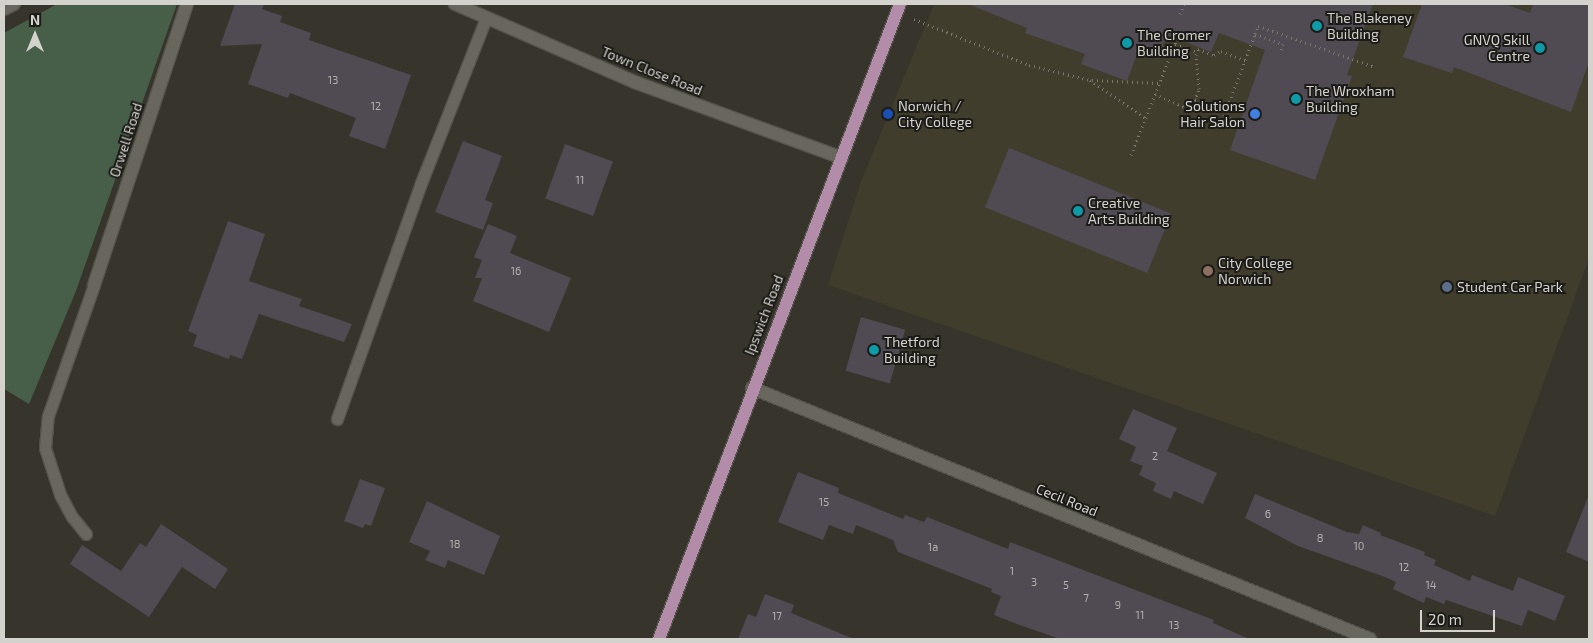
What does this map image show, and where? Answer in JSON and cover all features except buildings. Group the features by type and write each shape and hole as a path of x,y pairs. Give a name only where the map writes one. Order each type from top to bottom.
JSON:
{"main road":[{"name":"Ipswich Road","path":"659,639 752,388 899,8"}],"street":[{"path":"4,9 14,4"},
{"name":"Orwell Road","path":"94,285 187,4"},
{"name":"Town Close Road","path":"455,4 637,84 842,158"},
{"name":"Cecil Road","path":"752,388 1370,639"}],"lane":[{"path":"337,419 421,184 486,18"},
{"path":"86,534 72,517 60,494 44,448 48,416 94,285"}],"path":[{"path":"1180,14 1184,4"},
{"path":"899,8 1029,65 1090,80 1159,84"},
{"path":"1240,122 1224,116 1258,26 1375,67"},
{"path":"1255,34 1283,44 1281,51"},
{"path":"1131,155 1177,39"},
{"path":"1175,44 1214,55 1221,51 1245,60"},
{"path":"1155,94 1192,110 1199,89 1198,50"},
{"path":"1090,80 1145,118"},
{"path":"1195,99 1226,110"}],"shaded area":[{"name":"City College Norwich","path":"934,4 1589,4 1589,258 1495,516 828,285 860,184"}],"green space":[{"path":"57,4 177,4 76,291 29,404 4,389 4,33"}],"place":[{"name":"The Blakeney Building","path":"1317,26"},
{"name":"The Cromer Building","path":"1127,43"},
{"name":"GNVQ Skill Centre","path":"1540,48"},
{"name":"The Wroxham Building","path":"1296,99"},
{"name":"Norwich / City College","path":"888,114"},
{"name":"Solutions Hair Salon","path":"1255,114"},
{"name":"Creative Arts Building","path":"1078,211"},
{"name":"City College Norwich","path":"1208,271"},
{"name":"Student Car Park","path":"1447,287"},
{"name":"Thetford Building","path":"874,350"}]}
